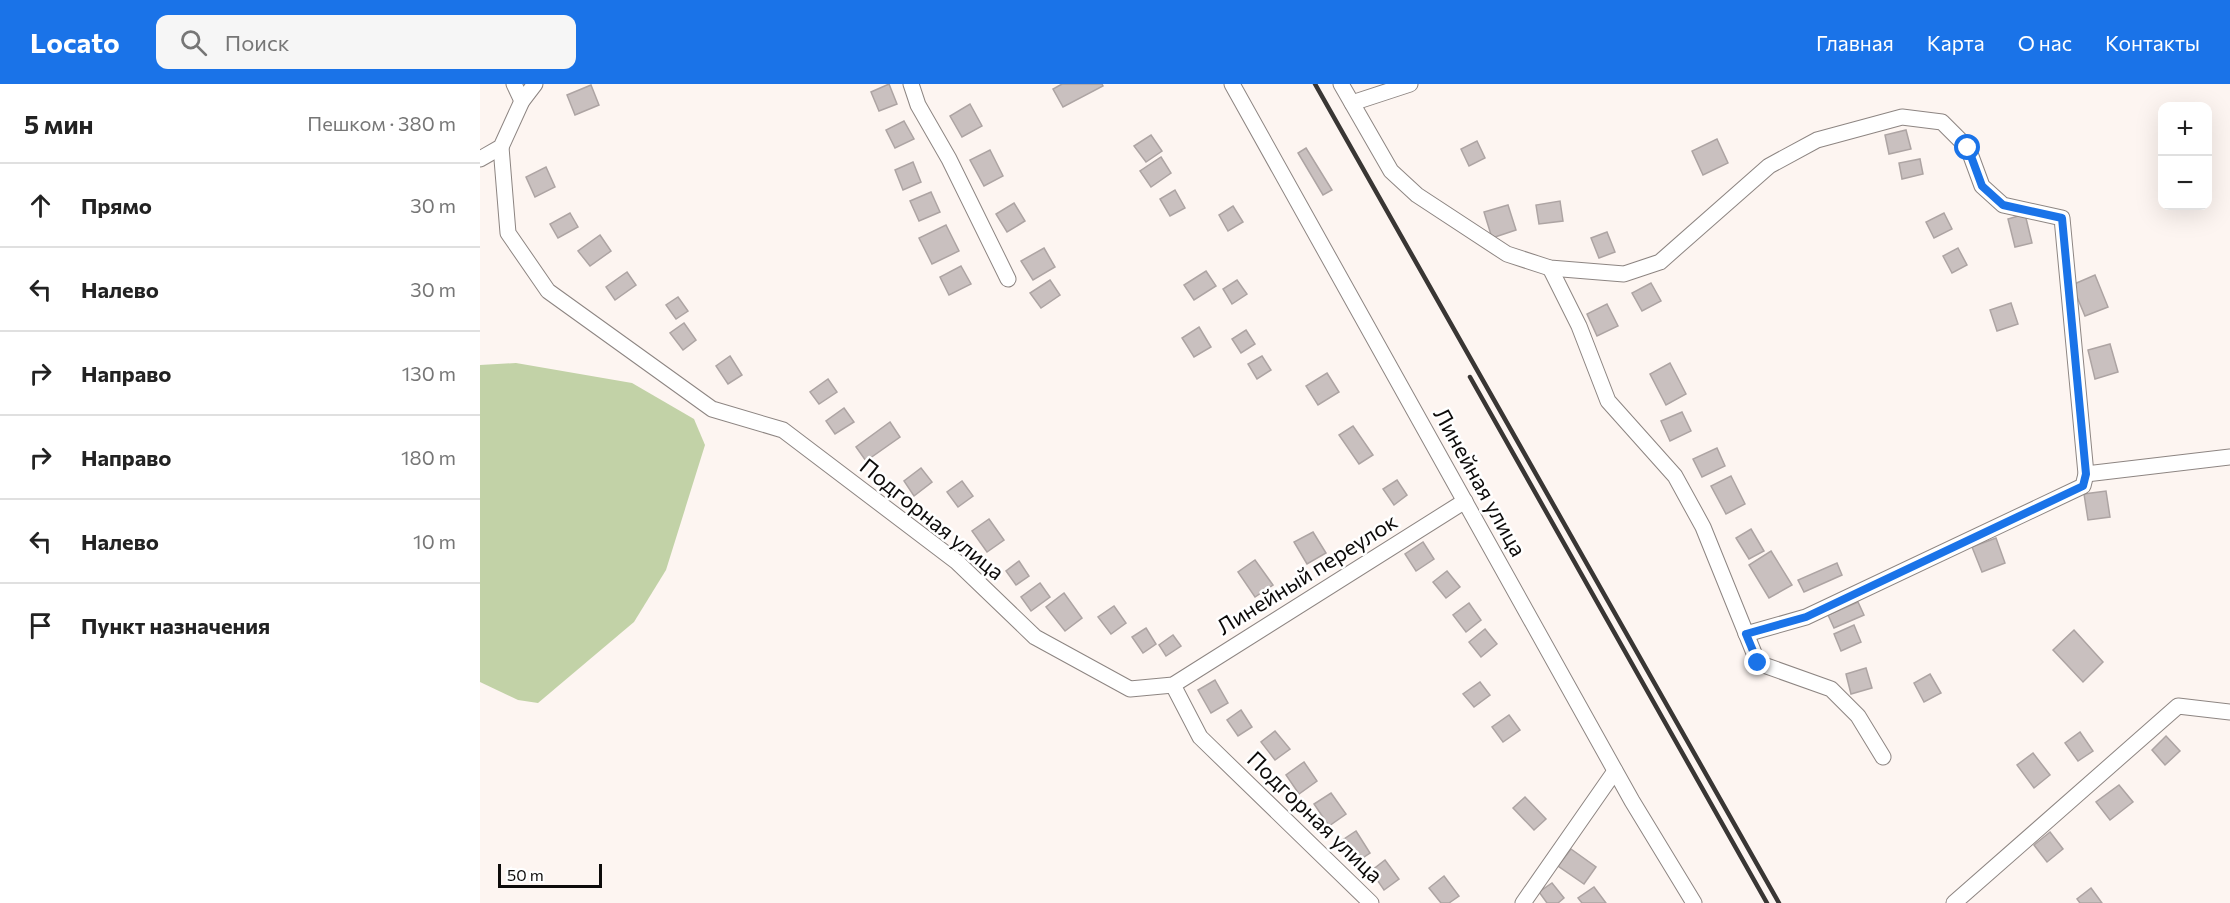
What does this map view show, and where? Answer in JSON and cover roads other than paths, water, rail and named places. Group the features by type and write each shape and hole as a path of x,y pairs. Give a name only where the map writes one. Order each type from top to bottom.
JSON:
{"street":[{"path":"514,84 522,101"},
{"path":"480,159 501,147 522,101 535,84"},
{"path":"911,84 918,105 949,159 1008,279"},
{"name":"Линейная улица","path":"1232,84 1632,801 1694,903"},
{"path":"1341,84 1391,171 1417,195 1507,254 1550,268 1624,274 1660,262 1769,166 1817,140 1902,117 1942,122 1968,148 1982,186 2003,205 2062,218 2086,474 2083,486 1817,612 1746,634"},
{"path":"1352,103 1410,84"},
{"name":"Подгорная улица","path":"501,147 508,233 548,291 712,410 783,430 957,562 1035,637 1130,689 1173,685 1200,737 1371,903"},
{"path":"1550,268 1579,326 1608,401 1675,476 1703,527 1758,663 1831,689 1858,716 1883,757"},
{"path":"2086,474 2230,457"},
{"name":"Линейный переулок","path":"1173,685 1465,501"},
{"path":"1954,903 2178,706 2230,712"},
{"path":"1523,903 1616,771"},
{"path":"1680,878 1680,903"}],"railway":[{"path":"1315,84 1779,903"},
{"path":"1470,377 1767,903"}]}
